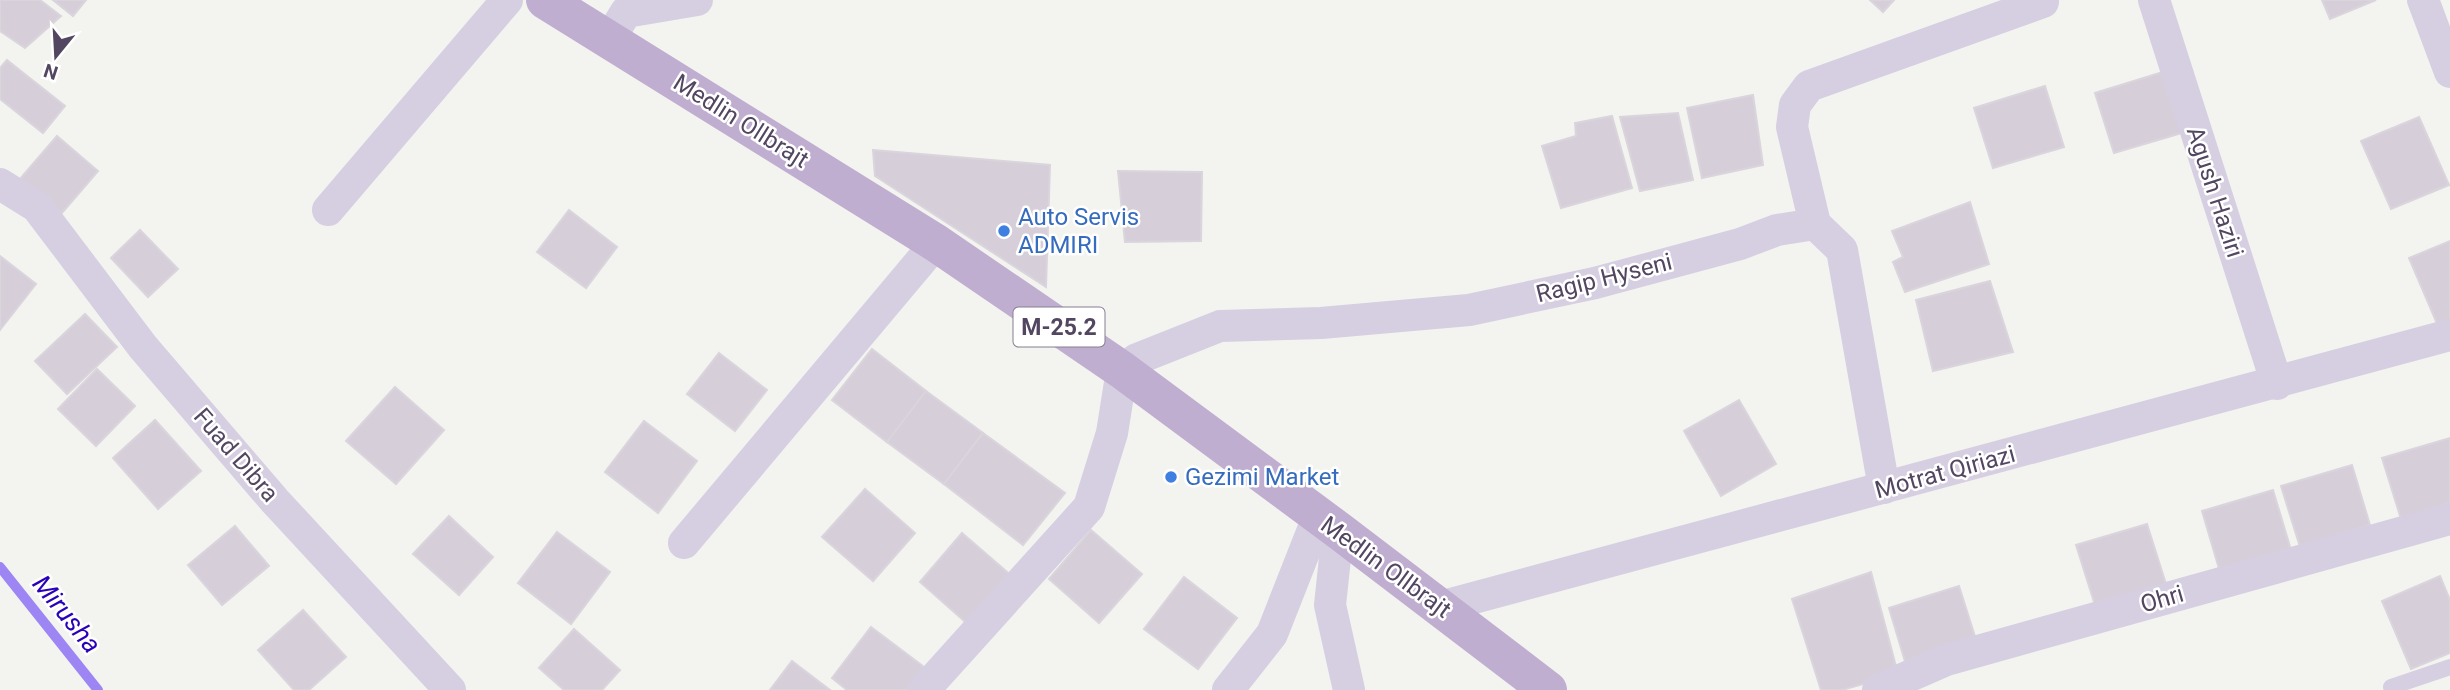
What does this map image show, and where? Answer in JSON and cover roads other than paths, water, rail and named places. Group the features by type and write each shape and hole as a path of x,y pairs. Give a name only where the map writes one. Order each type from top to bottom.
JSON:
{"main road":[{"name":"Medlin Ollbrajt","path":"545,0 936,243 1122,370 1548,690"}],"street":[{"path":"328,210 507,0"},
{"path":"610,38 626,12 697,0"},
{"name":"Agush Haziri","path":"2154,0 2277,384"},
{"path":"2423,0 2450,72"},
{"path":"1884,488 1842,250 1815,224 1791,127 1795,105 1809,86 2043,2"},
{"name":"Fuad Dibra","path":"0,184 37,208 144,347 275,501 450,690"},
{"name":"Ragip Hyseni","path":"1122,370 1137,359 1220,326 1321,323 1469,310 1595,282 1740,244 1777,230 1815,224"},
{"path":"684,543 936,243"},
{"name":"Motrat Qiriazi","path":"1440,607 2277,384 2450,335"},
{"path":"924,690 1089,507 1112,433 1122,370"},
{"name":"Ohri","path":"1878,690 1946,660 2450,519"},
{"path":"1228,690 1272,634 1328,523"},
{"path":"1328,523 1331,605 1349,690"}],"lane":[{"path":"2392,687 2450,667"}],"waterway":[{"name":"Mirusha","path":"0,567 98,690"}],"place":[{"name":"Auto Servis ADMIRI","path":"1004,231"},
{"name":"Gezimi Market","path":"1171,477"}]}
